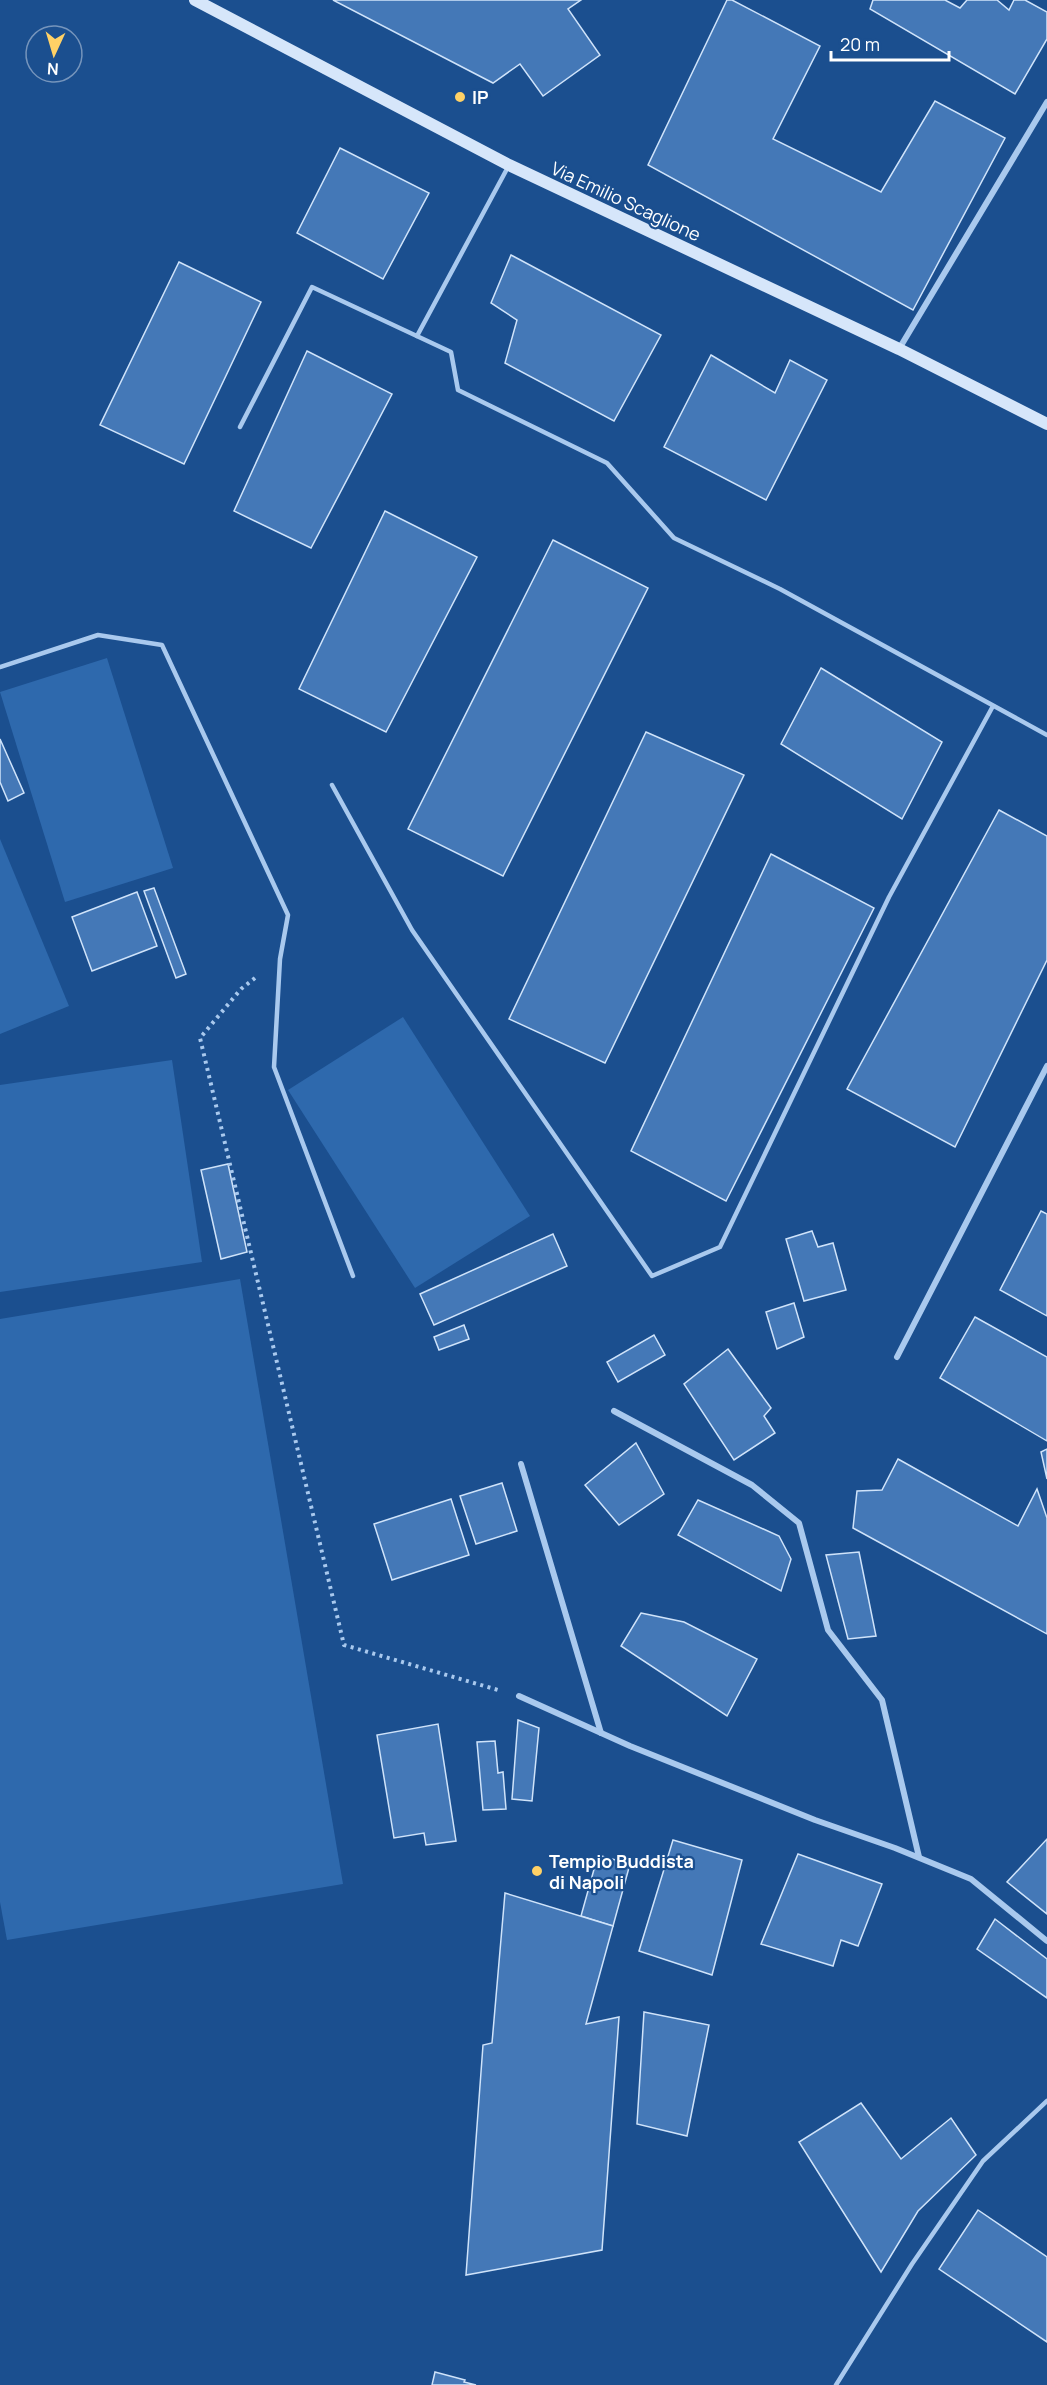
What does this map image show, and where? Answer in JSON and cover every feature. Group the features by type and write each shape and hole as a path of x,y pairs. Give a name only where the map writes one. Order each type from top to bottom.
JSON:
{"main road":[{"name":"Via Emilio Scaglione","path":"195,0 509,165 899,349 1047,424"}],"street":[{"path":"899,349 1047,102"},
{"path":"897,1357 1047,1066"},
{"path":"614,1411 752,1485 799,1523 828,1630 882,1700 919,1857"},
{"path":"521,1464 601,1733"},
{"path":"519,1696 601,1733 815,1821 919,1857 971,1879 1047,1941"}],"lane":[{"path":"417,336 509,165"},
{"path":"240,427 312,287 451,352 458,390 607,463 674,538 780,589 1047,735"},
{"path":"0,667 98,635 162,645 288,915 280,959 274,1067 353,1276"},
{"path":"332,785 412,930 652,1276 720,1247 889,897 993,706"},
{"path":"836,2385 912,2264 983,2161 1047,2101"}],"path":[{"path":"280,959 241,989 200,1038 344,1645 519,1696"}],"shaded area":[{"path":"107,658 173,868 65,902 0,692"},
{"path":"0,839 69,1006 0,1034"},
{"path":"403,1017 530,1216 415,1288 288,1090"},
{"path":"172,1060 202,1262 0,1292 0,1085"},
{"path":"240,1279 343,1884 7,1940 0,1902 0,1319"}],"building":[{"path":"333,0 581,0 568,9 600,55 543,96 520,64 493,83"},
{"path":"727,0 732,0 820,46 773,139 881,192 935,101 1005,138 913,310 648,165"},
{"path":"873,0 945,0 960,8 967,0 997,0 1009,10 1014,0 1025,0 1047,12 1047,39 1015,94 870,9"},
{"path":"340,148 429,193 383,279 297,233"},
{"path":"511,255 661,335 614,421 505,363 517,320 491,303"},
{"path":"179,262 261,302 184,464 100,425"},
{"path":"307,351 392,394 311,548 234,511"},
{"path":"711,355 775,393 790,360 827,380 766,500 664,447"},
{"path":"385,511 477,557 386,732 299,689"},
{"path":"553,540 648,588 503,876 408,829"},
{"path":"821,668 942,742 902,819 781,744"},
{"path":"646,732 744,775 605,1063 509,1019"},
{"path":"0,739 24,793 8,801 0,782"},
{"path":"999,810 1047,836 1047,960 955,1147 847,1089"},
{"path":"771,854 874,908 726,1201 631,1151"},
{"path":"154,888 186,974 176,978 144,891"},
{"path":"137,892 157,946 92,971 72,917"},
{"path":"228,1164 247,1252 221,1259 201,1170"},
{"path":"1041,1211 1047,1214 1047,1316 1000,1290"},
{"path":"812,1231 818,1247 833,1243 846,1290 804,1301 786,1239"},
{"path":"553,1234 567,1266 434,1325 420,1294"},
{"path":"794,1303 804,1337 777,1349 766,1312"},
{"path":"975,1317 1047,1357 1047,1441 940,1378"},
{"path":"464,1325 469,1339 439,1350 434,1337"},
{"path":"654,1335 665,1355 618,1382 607,1362"},
{"path":"728,1349 771,1408 764,1416 775,1433 734,1460 684,1384"},
{"path":"636,1443 664,1494 619,1525 585,1485"},
{"path":"1047,1449 1047,1479 1041,1452"},
{"path":"898,1459 1018,1526 1037,1489 1047,1518 1047,1634 853,1528 857,1491 882,1490"},
{"path":"502,1483 517,1531 476,1544 460,1496"},
{"path":"451,1499 469,1555 392,1580 374,1524"},
{"path":"698,1500 779,1536 791,1559 781,1591 678,1535"},
{"path":"859,1552 876,1636 848,1639 826,1555"},
{"path":"641,1613 684,1622 757,1659 727,1716 621,1646"},
{"path":"518,1720 539,1728 532,1801 512,1799"},
{"path":"438,1724 456,1841 426,1845 424,1833 394,1838 377,1735"},
{"path":"495,1741 498,1773 503,1772 506,1809 483,1810 477,1742"},
{"path":"1047,1839 1047,1914 1007,1882"},
{"path":"673,1840 742,1860 712,1975 639,1951"},
{"path":"798,1854 882,1884 858,1946 841,1940 833,1966 761,1944"},
{"path":"598,1855 630,1864 613,1926 581,1916"},
{"path":"505,1893 613,1926 586,2024 619,2017 602,2250 466,2275 483,2045 492,2043"},
{"path":"995,1919 1047,1959 1047,1998 977,1949"},
{"path":"644,2012 709,2025 687,2136 637,2124"},
{"path":"861,2103 901,2159 951,2118 976,2155 918,2211 881,2272 799,2142"},
{"path":"978,2210 1047,2257 1047,2342 939,2269"},
{"path":"435,2372 465,2380 464,2382 476,2385 432,2385"}],"place":[{"name":"IP","path":"460,97"},
{"name":"Tempio Buddista di Napoli","path":"537,1871"}]}
